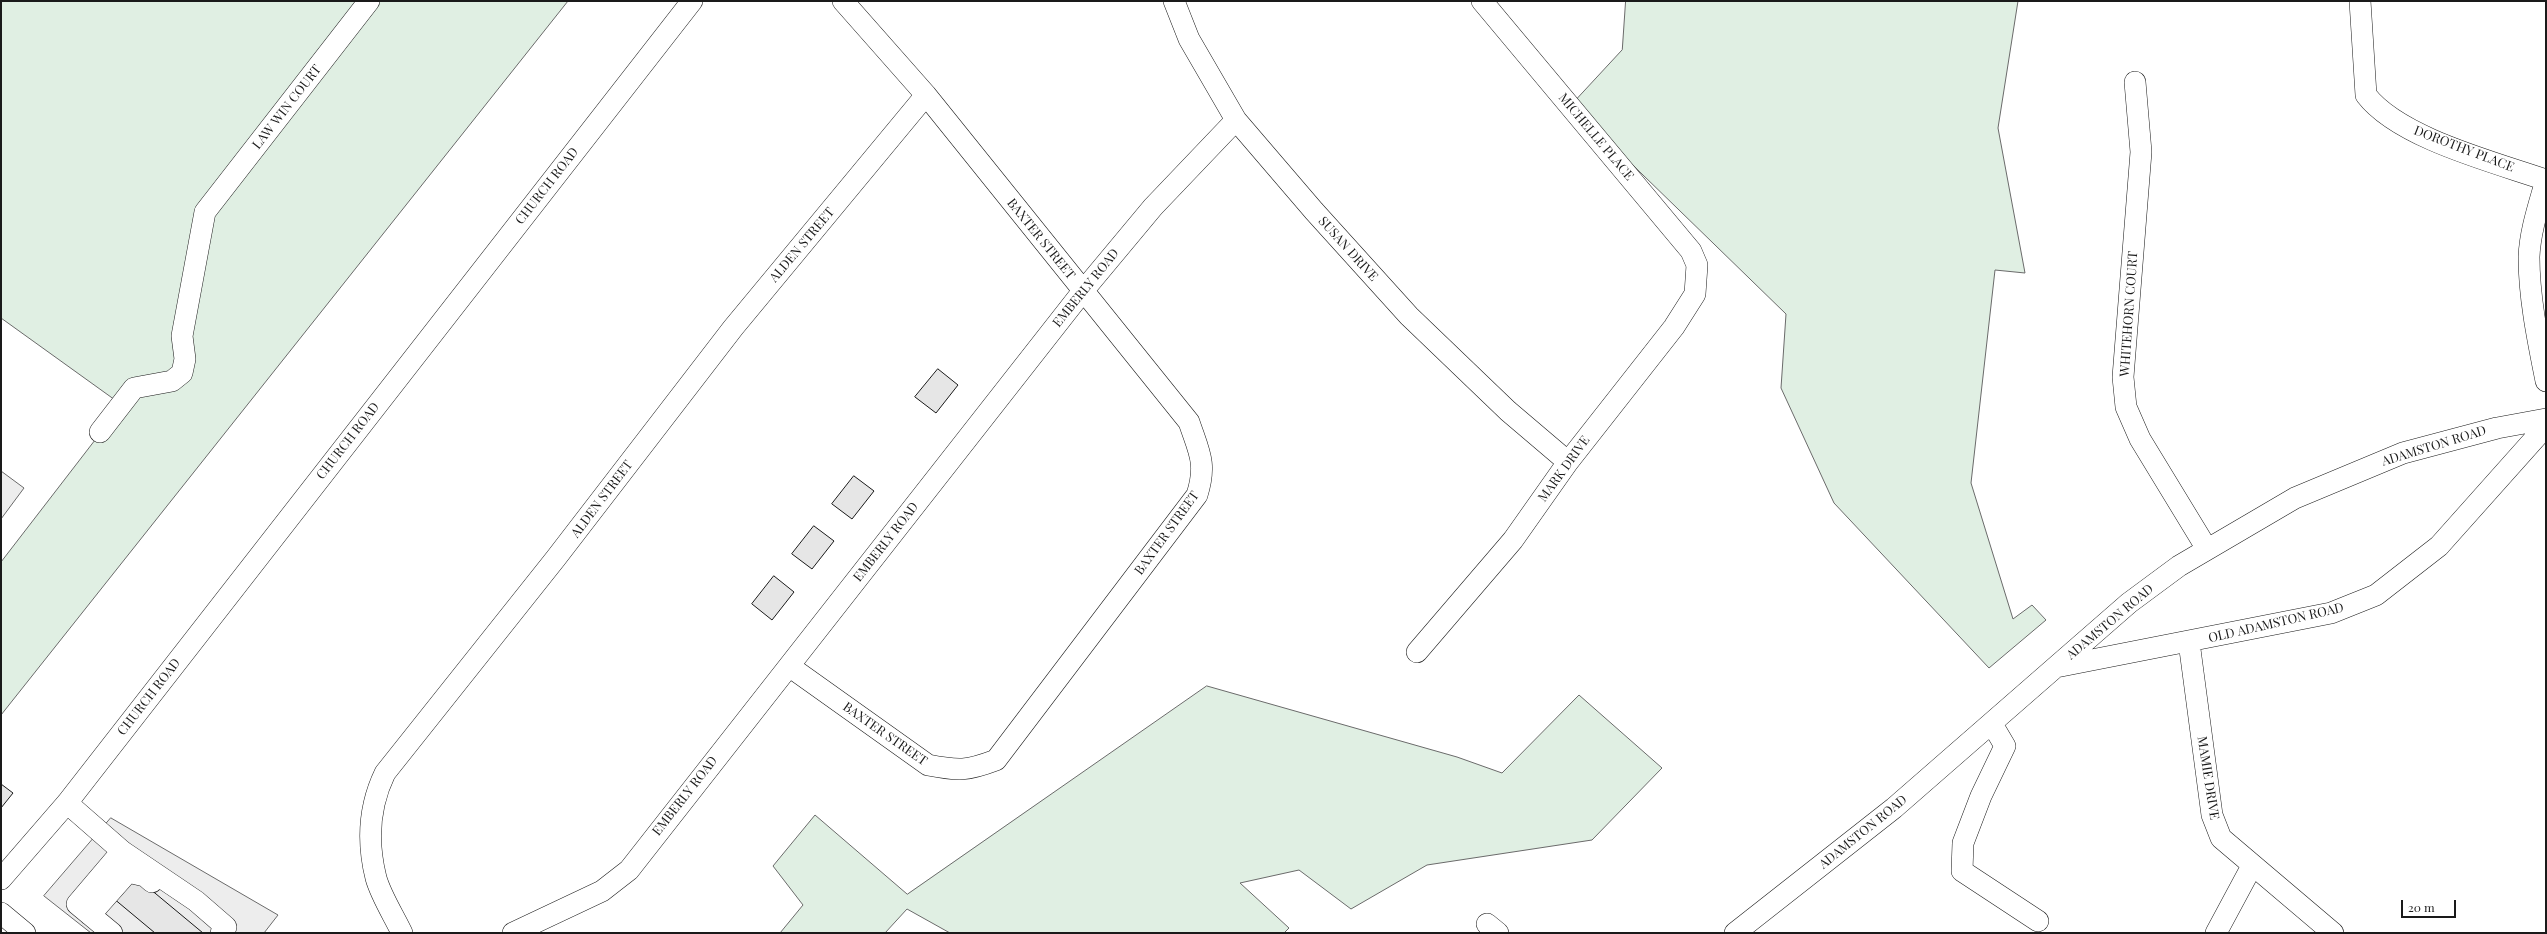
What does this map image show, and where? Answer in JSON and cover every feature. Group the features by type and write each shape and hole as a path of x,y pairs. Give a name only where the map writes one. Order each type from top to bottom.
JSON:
{"street":[{"name":"LAW WIN COURT","path":"100,432 134,388 172,381 182,373 185,359 182,336 205,212 369,1"},
{"name":"CHURCH ROAD","path":"1,879 67,804 692,1"},
{"name":"BAXTER STREET","path":"789,666 928,765 951,770 969,770 996,760 1197,496 1203,477 1203,463 1189,422 1082,291 926,95 842,1"},
{"name":"SUSAN DRIVE","path":"1174,1 1189,39 1236,120 1314,212 1409,316 1508,411 1568,462"},
{"name":"MICHELLE PLACE","path":"1482,1 1691,251 1697,265 1696,278"},
{"name":"DOROTHY PLACE","path":"2360,1 2366,95 2375,108 2422,135 2546,180"},
{"name":"WHITEHORN COURT","path":"2134,82 2141,152 2123,377 2126,407 2140,439 2207,549"},
{"name":"ALDEN STREET","path":"402,933 376,878 371,843 371,814 375,793 385,773 556,558 733,328 926,95"},
{"name":"EMBERLY ROAD","path":"513,933 602,891 629,870 739,726 789,666 1082,291 1153,207 1236,120"},
{"path":"2546,180 2534,220 2529,257 2536,334 2546,381"},
{"name":"MARK DRIVE","path":"1417,652 1513,540 1568,462 1674,327 1695,294 1696,278"},
{"name":"ADAMSTON ROAD","path":"1735,933 1894,808 2129,603 2179,566 2295,498 2403,453 2497,428 2546,419"},
{"name":"OLD ADAMSTON ROAD","path":"2056,668 2331,613 2376,595 2439,546 2546,426"},
{"name":"MAMIE DRIVE","path":"2189,642 2212,814 2221,838 2252,866 2333,933"},
{"path":"1992,724 2005,746 1981,796 1964,843 1962,871 2038,921"},
{"path":"67,804 122,851 196,901 226,927 221,933"},
{"path":"112,933 77,904 122,851"},
{"path":"2216,933 2252,866"},
{"path":"90,915 128,872 145,876 172,895 196,901"},
{"path":"1,913 25,933"}],"green space":[{"path":"1,1 568,1 1,715 1,562 122,405 1,318"},
{"path":"1626,1 2018,1 1998,128 2025,273 1995,270 1971,483 2013,619 2032,605 2046,620 1989,668 1834,503 1781,388 1786,314 1571,105 1622,50"},
{"path":"1207,686 1457,757 1502,773 1579,695 1662,768 1592,840 1427,865 1351,909 1299,870 1240,883 1289,928 1284,933 950,933 907,909 885,933 780,933 803,905 773,866 815,815 907,894"}],"shaded area":[{"path":"1,471 24,488 1,519"},
{"path":"111,818 278,915 264,933 91,933 44,896"}],"building":[{"path":"938,369 958,385 936,413 915,397"},
{"path":"854,476 874,491 852,519 832,504"},
{"path":"814,526 834,541 812,569 792,554"},
{"path":"774,576 794,592 772,620 752,604"},
{"path":"1,784 13,793 1,808"},
{"path":"132,874 203,933 155,933 113,898"}]}
